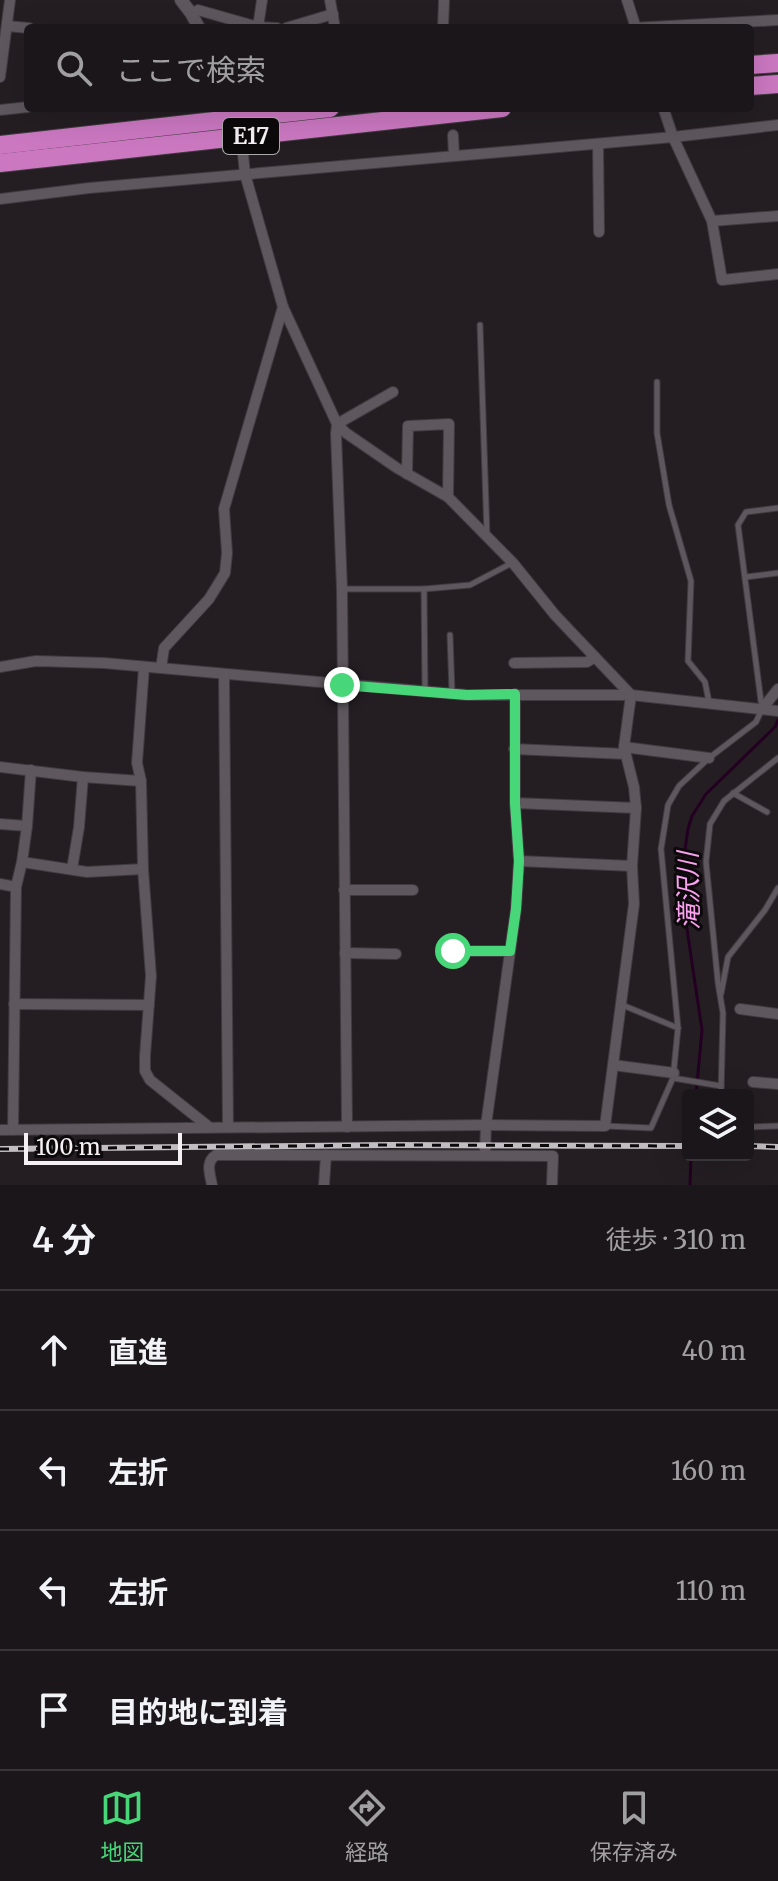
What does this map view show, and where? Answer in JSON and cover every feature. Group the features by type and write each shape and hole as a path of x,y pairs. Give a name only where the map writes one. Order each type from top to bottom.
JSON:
{"highway":[{"path":"754,65 778,63"},
{"path":"754,86 778,84"},
{"name":"E17","path":"0,145 294,112"},
{"name":"E17","path":"0,163 465,112"}],"street":[{"path":"0,77 10,0"},
{"path":"181,0 195,11 246,24"},
{"path":"195,11 205,6 208,0"},
{"path":"258,24 262,0"},
{"path":"330,0 334,24"},
{"path":"443,24 444,0"},
{"path":"627,0 634,24"},
{"path":"195,11 198,24"},
{"path":"299,24 333,14"},
{"path":"706,24 778,20"},
{"path":"7,26 24,28"},
{"path":"0,110 24,107"},
{"path":"665,112 712,221 722,280 778,274"},
{"path":"0,199 89,188 598,144 778,125"},
{"path":"453,135 454,156"},
{"path":"598,144 599,232"},
{"path":"0,1130 605,1126 634,904 632,866 636,808 625,751 631,695 555,615 513,563 448,497 407,474 337,424 283,307 245,174 243,154"},
{"path":"712,221 778,216"},
{"path":"161,668 164,648 209,599 225,573 224,509 283,307"},
{"path":"337,424 393,392"},
{"path":"337,424 342,589 347,1127"},
{"path":"407,474 408,426 449,424 448,497"},
{"path":"514,663 587,662 595,657"},
{"path":"0,667 36,661 104,663 452,693 631,695 778,711"},
{"path":"144,667 137,763 141,781 143,869 151,976 145,1071 150,1080 209,1127"},
{"path":"224,674 228,1127"},
{"path":"762,709 778,689"},
{"path":"485,1155 486,1125 516,909 519,861 515,803 515,694"},
{"path":"514,749 625,751 709,758"},
{"path":"0,767 141,781"},
{"path":"13,1130 16,887 27,826 31,770"},
{"path":"72,869 83,777"},
{"path":"515,803 636,808"},
{"path":"0,824 27,826"},
{"path":"519,861 632,866"},
{"path":"22,862 87,872 143,869"},
{"path":"0,884 16,887"},
{"path":"344,890 413,890"},
{"path":"453,951 510,951"},
{"path":"345,953 396,954"},
{"path":"14,1004 149,1005"},
{"path":"740,1009 778,1014"},
{"path":"613,1065 674,1076"},
{"path":"753,1082 778,1084"},
{"path":"212,1185 209,1163 216,1155 485,1155 553,1156 552,1185"},
{"path":"324,1185 326,1155"}],"lane":[{"path":"480,325 487,536"},
{"path":"657,382 657,433 664,476 691,581 688,661 705,682 709,703"},
{"path":"605,1126 651,1128 674,1076 678,1028 661,849 668,805 679,786 756,722 762,709 738,525 746,512 778,508"},
{"path":"342,589 424,589 470,585 513,563"},
{"path":"746,577 778,573"},
{"path":"424,589 425,691"},
{"path":"450,635 452,693"},
{"path":"674,1076 721,1086 723,1013 706,862 710,824 724,801 778,758"},
{"path":"733,793 767,812"},
{"path":"720,998 728,957 778,888"},
{"path":"620,1004 678,1028"},
{"path":"754,1127 778,1126"}],"waterway":[{"name":"滝沢川","path":"697,1089 702,1030 684,909 682,870 688,829 706,794 775,727 778,720"},
{"name":"滝沢川","path":"690,1185 691,1161"}],"railway":[{"path":"0,1149 682,1146"},
{"path":"754,1146 778,1147"}],"route":[{"path":"342,685 467,695 515,694 515,803 519,861 510,951 453,951"}]}
